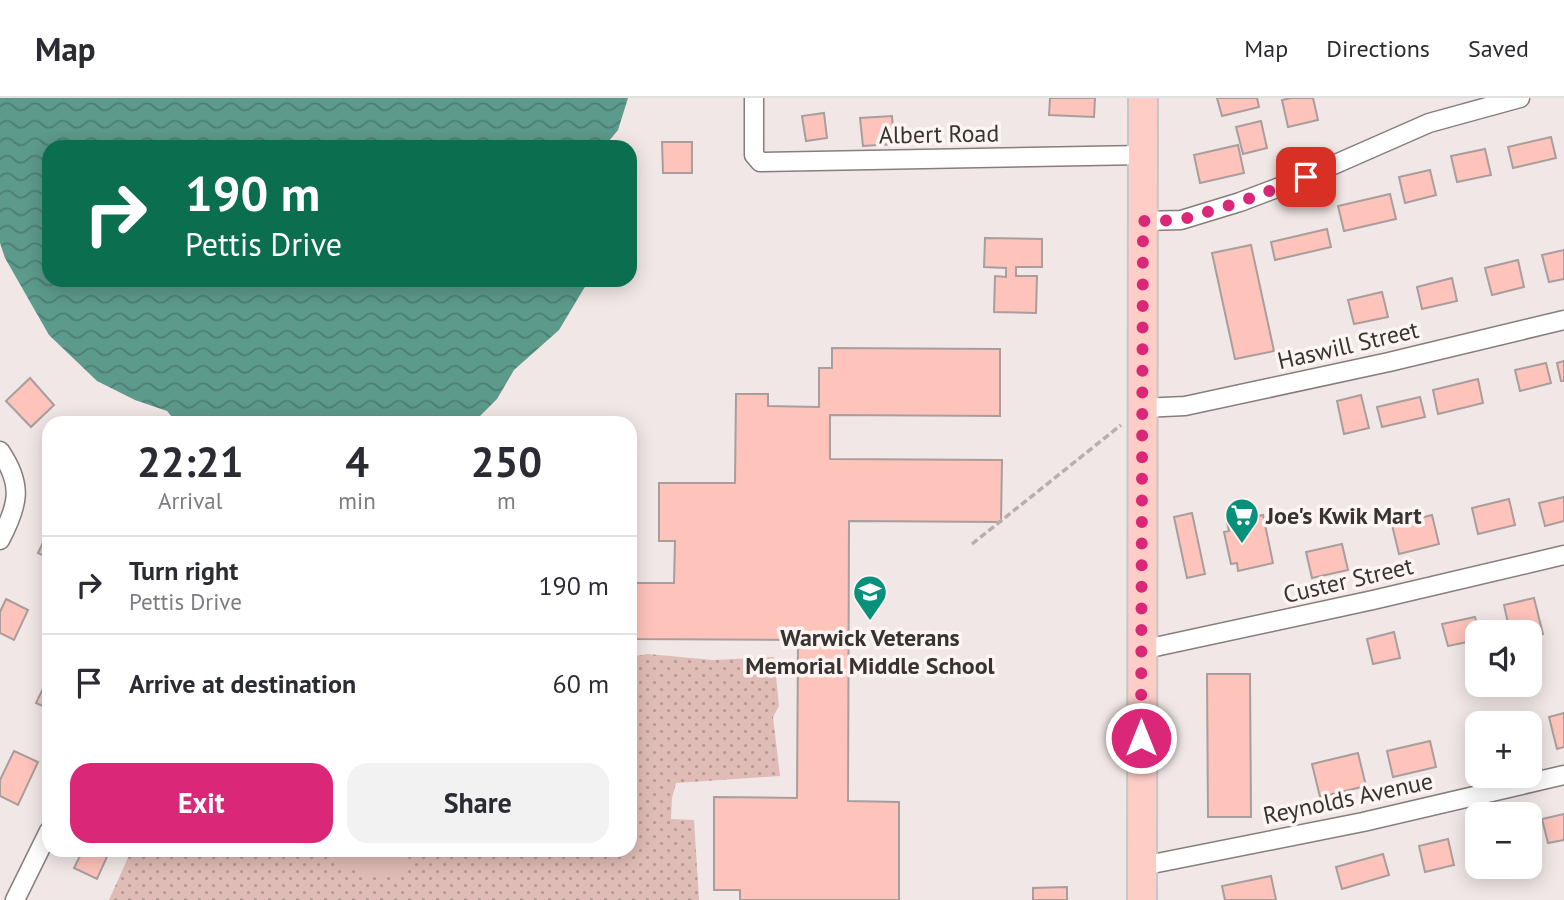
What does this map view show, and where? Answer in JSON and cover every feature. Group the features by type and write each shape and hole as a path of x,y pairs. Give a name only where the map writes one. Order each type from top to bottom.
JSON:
{"main road":[{"path":"1142,900 1143,98"}],"street":[{"name":"Albert Road","path":"754,98 752,139 754,155 760,162 1143,155"},
{"path":"1143,221 1181,220 1240,202 1306,177 1429,123 1520,98"},
{"name":"Haswill Street","path":"1142,408 1195,404 1389,362 1564,320"},
{"path":"0,451 12,467 16,484 14,506 0,540"},
{"name":"Custer Street","path":"1141,650 1564,555"},
{"name":"Reynolds Avenue","path":"1142,866 1363,822 1564,775"},
{"path":"15,900 42,845"}],"path":[{"path":"972,544 1142,408"}],"shaded area":[{"path":"648,654 713,660 774,657 779,706 773,717 780,776 676,783 671,819 694,820 699,900 109,900 128,857 637,857 637,656"},
{"path":"332,857 408,857 404,874 378,878 351,869"}],"water":[{"path":"0,98 628,98 618,130 610,140 42,140 42,287 585,287 559,330 514,370 497,399 480,416 171,416 167,411 135,400 97,381 49,335 5,258 0,243"}],"building":[{"path":"1050,98 1095,98 1094,117 1049,115"},
{"path":"1217,98 1257,98 1259,107 1222,116"},
{"path":"1313,98 1318,120 1288,127 1282,100"},
{"path":"824,113 827,138 806,141 802,116"},
{"path":"892,116 894,144 863,146 860,118"},
{"path":"1261,121 1267,148 1243,154 1236,127"},
{"path":"1551,137 1556,158 1513,168 1508,147"},
{"path":"662,142 692,142 692,173 663,173"},
{"path":"1238,145 1244,173 1200,183 1194,155"},
{"path":"1485,149 1491,175 1457,182 1451,156"},
{"path":"1430,170 1436,195 1405,203 1399,177"},
{"path":"1390,194 1396,219 1344,231 1338,206"},
{"path":"1327,229 1331,247 1275,260 1271,242"},
{"path":"985,238 1042,239 1042,267 1016,267 1016,276 1037,276 1036,313 994,312 995,276 1006,277 1006,268 984,267"},
{"path":"1251,245 1274,351 1235,359 1212,253"},
{"path":"1564,250 1564,279 1549,282 1542,255"},
{"path":"1518,260 1524,287 1492,295 1485,268"},
{"path":"1452,278 1457,301 1422,309 1417,287"},
{"path":"1382,292 1388,317 1354,324 1348,300"},
{"path":"832,348 1000,349 1000,416 830,415 830,459 1002,460 1001,522 849,521 848,801 899,802 899,900 740,900 740,890 714,890 714,797 797,798 798,640 637,639 637,583 674,583 675,541 659,541 659,483 735,483 736,394 768,394 768,406 819,407 819,368 832,368"},
{"path":"1564,361 1564,381 1561,381 1557,363"},
{"path":"1546,363 1551,383 1520,391 1515,370"},
{"path":"30,378 54,405 31,427 6,401"},
{"path":"1478,379 1483,403 1438,414 1433,390"},
{"path":"1361,395 1369,428 1344,434 1337,401"},
{"path":"1420,397 1425,417 1382,427 1377,407"},
{"path":"1564,497 1564,521 1545,526 1539,503"},
{"path":"1509,499 1515,525 1478,534 1472,508"},
{"path":"1192,513 1205,574 1187,578 1174,517"},
{"path":"1263,515 1273,563 1238,571 1237,563 1231,564 1224,532 1229,531 1227,522"},
{"path":"1432,515 1439,544 1399,554 1392,525"},
{"path":"1342,544 1348,570 1312,578 1306,552"},
{"path":"1534,598 1540,620 1507,620 1504,605"},
{"path":"6,599 28,610 14,640 0,633 0,612"},
{"path":"1475,617 1476,620 1465,620 1465,642 1448,646 1442,624"},
{"path":"1394,632 1400,658 1373,664 1367,639"},
{"path":"1207,674 1250,674 1251,817 1208,817"},
{"path":"42,691 42,706 36,703"},
{"path":"1564,713 1564,747 1557,749 1549,717"},
{"path":"1430,741 1436,767 1393,777 1387,751"},
{"path":"14,751 38,762 18,805 0,796 0,780"},
{"path":"1358,753 1366,786 1320,797 1312,764"},
{"path":"1564,814 1564,840 1548,843 1542,819"},
{"path":"1448,839 1454,865 1425,872 1419,846"},
{"path":"1383,854 1389,875 1342,889 1336,867"},
{"path":"80,857 107,857 97,879 74,868"},
{"path":"1271,876 1276,900 1225,900 1222,886"},
{"path":"1067,887 1067,900 1033,900 1033,888"}],"place":[{"name":"Joe's Kwik Mart","path":"1242,545"},
{"name":"Warwick Veterans Memorial Middle School","path":"870,622"}],"route":[{"path":"1141,738 1143,221 1181,220 1240,202 1306,177"}]}
